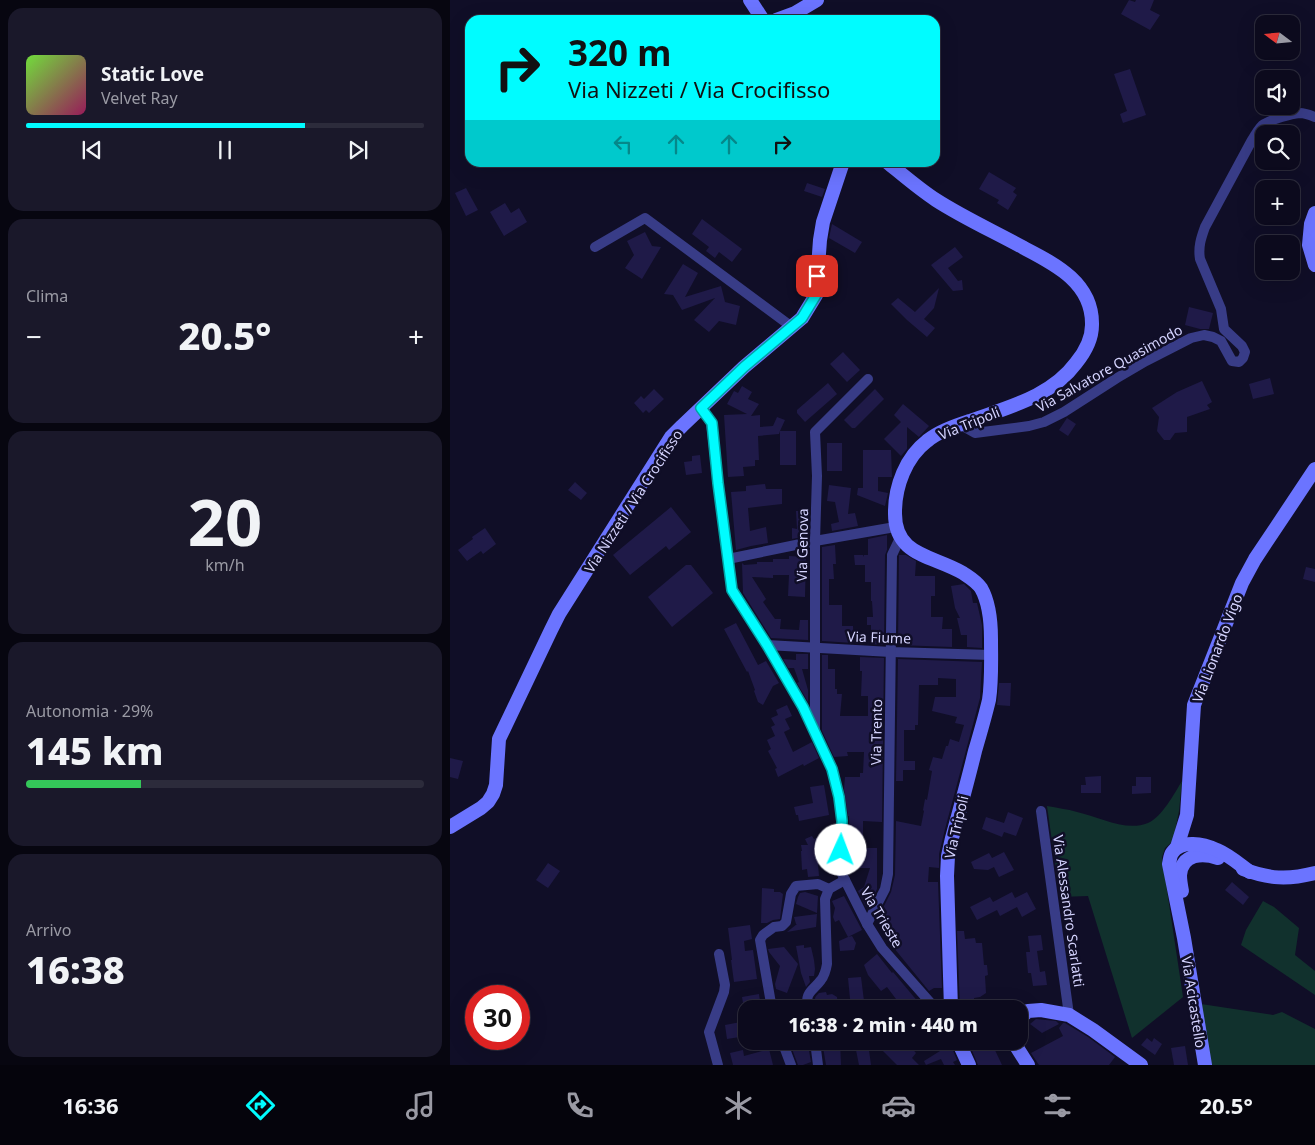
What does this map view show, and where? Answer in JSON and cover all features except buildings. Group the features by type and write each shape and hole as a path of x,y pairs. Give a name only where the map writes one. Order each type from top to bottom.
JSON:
{"street":[{"path":"750,0 760,15"},
{"path":"790,15 814,1"},
{"path":"801,15 814,1"},
{"name":"Via Salvatore Quasimodo","path":"959,424 975,433 1029,426 1044,422 1064,412 1138,365 1191,338 1204,335 1213,336 1221,341 1232,361 1239,362 1245,352 1242,346 1224,329 1222,309 1200,259 1199,251 1202,236 1205,227 1260,127 1270,121 1300,113 1315,118"},
{"name":"Via Nizzeti / Via Crocifisso","path":"450,827 481,808 493,794 496,785 499,739 559,614 671,437 744,367 802,318 816,295 823,222 841,167"},
{"name":"Via Tripoli","path":"894,167 937,200 1063,270 1080,288 1091,311 1092,330 1090,340 1082,356 1071,371 1053,386 1027,400 959,424 929,439 912,457 905,468 898,487 895,510 897,532 908,547 971,578 981,589 991,626 989,698 948,856 951,1000"},
{"path":"1315,213 1311,224 1309,245 1315,265"},
{"path":"595,247 644,218 792,327"},
{"name":"Via Genova","path":"815,734 815,540 817,476 815,432 868,379"},
{"name":"Via Trieste","path":"701,408 712,423 732,590 803,707 832,769 839,797 842,821 841,872 867,924 882,948 928,1000"},
{"name":"Via Lionardo Vigo","path":"1184,846 1194,705 1242,583 1255,559 1315,469"},
{"path":"728,559 815,540 897,532"},
{"name":"Via Trento","path":"867,924 885,889 888,874 892,555 897,532"},
{"name":"Via Fiume","path":"767,645 991,655"},
{"name":"Via Alessandro Scarlatti","path":"1041,810 1069,1015"},
{"path":"1184,938 1170,864 1172,852 1184,846 1198,844 1218,850 1250,872"},
{"path":"1184,846 1189,848 1177,862 1176,871 1176,882 1184,918"},
{"path":"1184,938 1180,875 1184,863 1189,858 1202,854 1217,857 1250,872 1275,878 1288,878 1315,873"},
{"path":"807,1000 808,994 821,981 827,964 825,899 829,889 845,880"},
{"path":"770,1000 760,940 763,935 774,927 782,926 786,922 791,894 796,886 818,884 829,889"},
{"name":"Via Acicastello","path":"1184,938 1205,1065"},
{"path":"718,1065 710,1032 725,985 720,954"},
{"path":"1028,1011 1040,1010 1069,1015 1093,1030 1140,1065"},
{"path":"785,1050 791,1065"},
{"path":"816,1050 818,1065"},
{"path":"962,1050 969,1065"},
{"path":"1019,1050 1028,1065"}],"green space":[{"path":"1182,781 1173,841 1165,848 1162,857 1183,997 1132,1038 1088,896 1060,897 1047,806 1073,811 1112,823 1131,826 1140,825 1148,823 1158,816"},
{"path":"1263,901 1274,907 1299,928 1295,955 1315,971 1315,995 1241,945 1246,930"},
{"path":"1201,1004 1273,1015 1282,1012 1315,1029 1315,1065 1210,1065"}],"route":[{"path":"817,276 816,295 802,318 744,367 701,408 712,423 732,590 803,707 832,769 839,797 842,821 841,850"}]}
